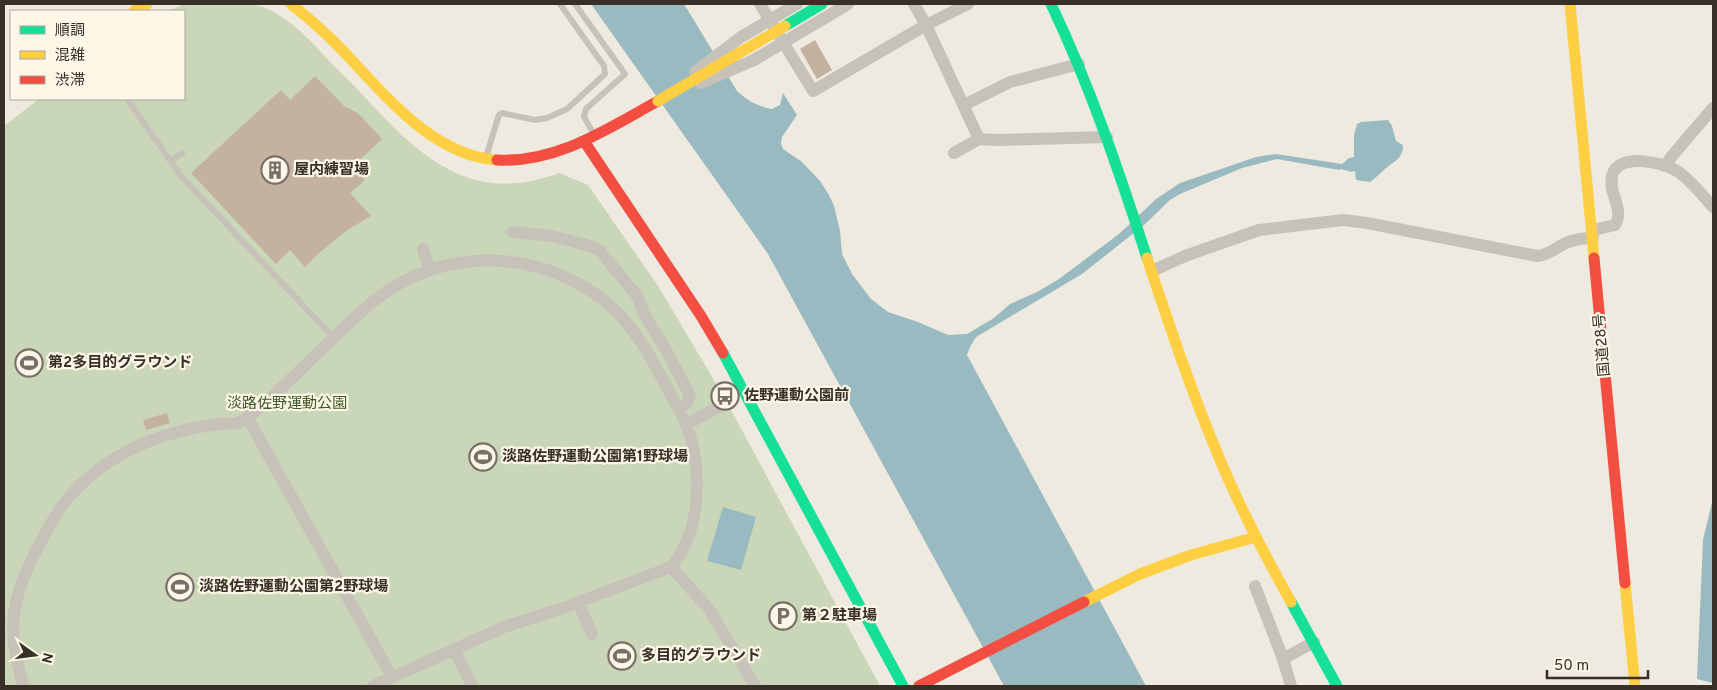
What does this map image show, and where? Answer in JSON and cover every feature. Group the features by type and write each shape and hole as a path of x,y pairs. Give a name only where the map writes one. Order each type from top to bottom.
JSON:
{"main road":[{"path":"136,10 147,4"},
{"path":"291,4 320,27 396,106 425,132 461,152 486,160 507,162 531,160 584,141 658,101 822,4"},
{"path":"1051,4 1079,64 1107,137 1185,370 1227,476 1256,537 1338,686"},
{"name":"国道28号","path":"1570,4 1635,686"},
{"path":"584,141 676,278 722,352 903,686"},
{"path":"919,686 1140,574 1176,560 1256,537"}],"street":[{"path":"760,4 813,91 926,24 968,4"},
{"path":"658,101 741,37 797,4"},
{"path":"658,101 754,60 848,4"},
{"path":"914,4 926,24 979,139"},
{"path":"964,105 1010,82 1079,64"},
{"path":"1665,166 1713,108"},
{"path":"954,153 979,139 1107,137"},
{"path":"1152,271 1185,256 1259,230 1343,220 1537,256 1545,255 1568,241 1615,225 1619,220 1619,209 1612,184 1613,174 1622,163 1633,160 1671,168 1683,176 1713,206"},
{"path":"513,232 552,236 569,240 594,247 604,256 638,297 644,314 690,396 687,403 679,409"},
{"path":"423,249 430,270"},
{"path":"23,686 14,647 14,616 17,596 31,558 63,504 103,466 147,442 217,424 240,422 294,378 333,337 385,293 408,278 430,270 484,259 532,266 554,273 582,286 607,303 636,335 687,424 695,460 697,498 688,534 678,559 671,567 504,627 373,686"},
{"path":"687,424 731,400"},
{"path":"247,416 392,677"},
{"path":"671,567 709,609 755,686"},
{"path":"1255,586 1283,659 1291,686"},
{"path":"578,602 592,634"},
{"path":"1283,659 1314,642"},
{"path":"454,649 472,686"}],"lane":[{"path":"486,160 499,115 502,113 535,120 547,118 567,109 605,74 604,66 560,4"},
{"path":"575,4 625,74 586,109 584,117 595,135"},
{"path":"128,100 182,176 296,298 321,319 333,337"},
{"path":"171,161 182,153"},
{"path":"296,298 302,293"}],"green space":[{"name":"淡路佐野運動公園","path":"228,3 260,6 277,14 310,40 403,136 447,169 472,179 498,183 527,182 559,173 588,185 658,286 724,397 880,686 4,686 4,126 38,100 185,100 185,10 171,10 185,4"}],"water":[{"path":"591,4 684,4 737,91 753,103 772,109 780,105 783,93 797,115 782,137 783,149 802,162 820,181 829,195 834,206 840,231 842,254 852,274 871,299 888,312 948,335 967,334 994,318 1010,304 1037,292 1059,279 1119,234 1156,199 1180,183 1256,157 1276,154 1342,164 1349,158 1354,157 1354,135 1357,124 1388,120 1392,126 1396,141 1403,145 1402,152 1398,159 1370,182 1356,180 1355,171 1351,172 1277,159 1242,168 1170,200 1144,225 1082,274 976,337 970,347 967,355 1146,686 1004,686 768,254"},
{"path":"1713,498 1713,683 1697,679 1703,540"},
{"path":"723,507 756,517 741,570 707,561"}],"building":[{"path":"815,40 832,70 817,79 800,49"},
{"name":"屋内練習場","path":"315,76 344,106 358,113 382,139 353,166 365,180 350,193 371,216 346,231 305,267 290,250 276,264 191,173 281,90 290,100"},
{"path":"167,413 170,423 146,430 143,420"}],"traffic: fast":[{"path":"785,26 822,4"},
{"path":"1051,4 1079,66 1103,129 1147,258"},
{"path":"723,353 903,686"},
{"path":"1291,602 1337,686"}],"traffic: slow":[{"path":"136,10 147,4"},
{"path":"291,4 332,40 412,121 452,148 474,156 497,160"},
{"path":"1570,4 1594,258"},
{"path":"658,101 785,26"},
{"path":"1147,258 1189,382 1218,455 1252,530 1291,602"},
{"path":"1084,602 1140,574 1191,555 1256,537"},
{"path":"1625,583 1635,686"}],"traffic: jam":[{"path":"497,160 540,156 561,150 600,133 658,101"},
{"path":"584,141 701,316 723,353"},
{"path":"1594,258 1625,583"},
{"path":"919,686 1084,602"}],"place":[{"name":"屋内練習場","path":"275,170"},
{"name":"第2多目的グラウンド","path":"29,363"},
{"name":"佐野運動公園前","path":"725,396"},
{"name":"淡路佐野運動公園第1野球場","path":"483,457"},
{"name":"淡路佐野運動公園第2野球場","path":"180,587"},
{"name":"第２駐車場","path":"783,616"},
{"name":"多目的グラウンド","path":"622,656"}]}
